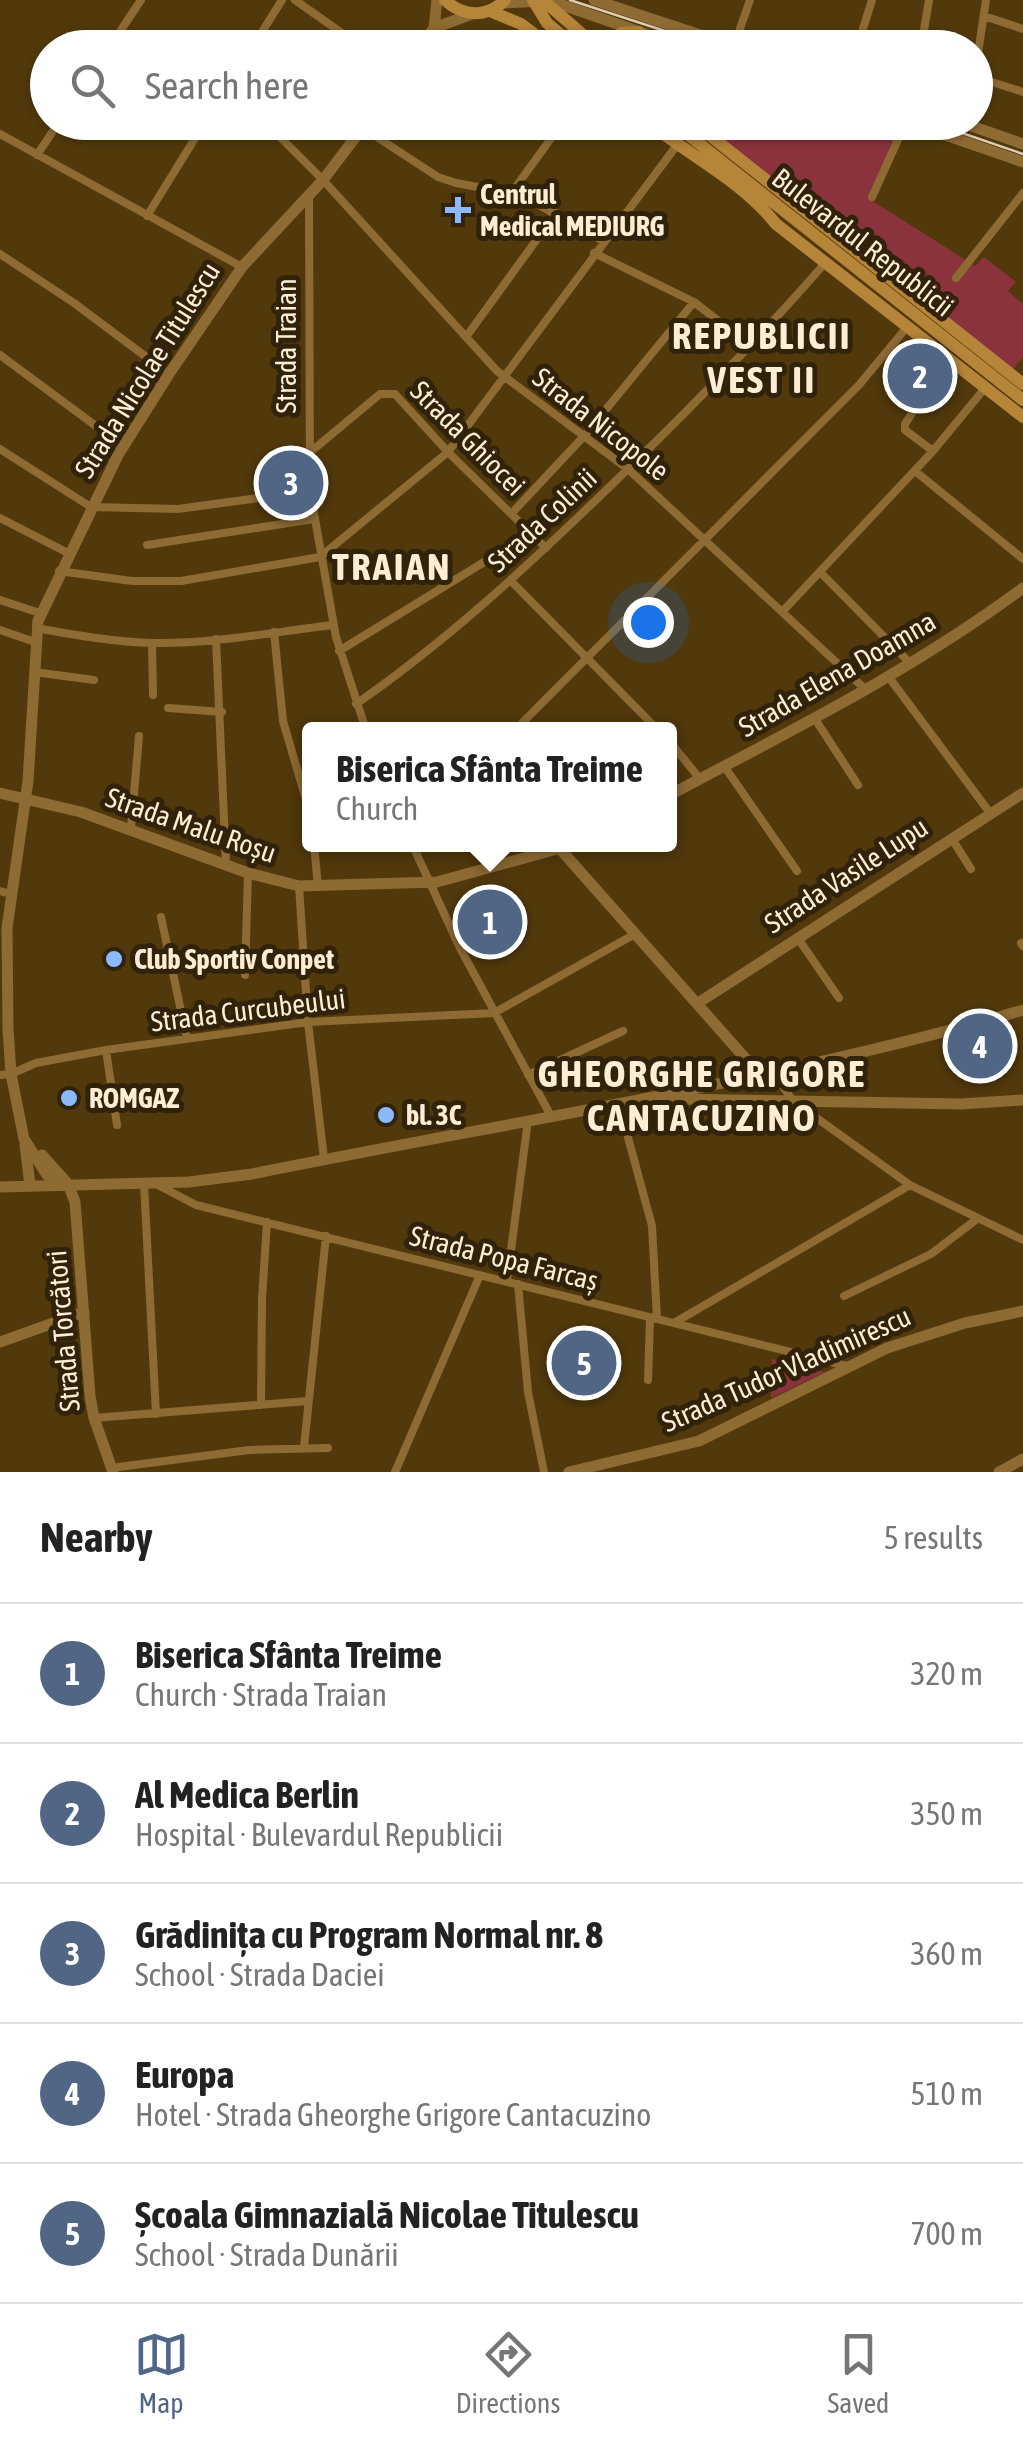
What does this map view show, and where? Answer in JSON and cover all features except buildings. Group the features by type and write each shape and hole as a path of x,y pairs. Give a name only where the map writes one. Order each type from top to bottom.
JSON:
{"main road":[{"path":"441,0 474,14 499,5 556,30"},
{"path":"533,0 548,24"},
{"path":"543,0 577,30"},
{"path":"499,5 529,30"},
{"name":"Bulevardul Republicii","path":"671,140 743,192 776,224 1023,417"},
{"name":"Bulevardul Republicii","path":"695,140 1023,400"},
{"name":"Bulevardul Republicii","path":"716,140 1023,384"}],"street":[{"path":"121,30 141,0"},
{"path":"263,30 282,0"},
{"path":"295,0 338,30"},
{"path":"434,28 441,0"},
{"path":"499,5 543,0 633,30"},
{"path":"594,0 636,6 697,30"},
{"path":"742,30 750,0"},
{"path":"862,30 872,0"},
{"path":"925,30 929,0"},
{"path":"982,30 986,0"},
{"path":"434,28 474,14"},
{"path":"984,16 1023,29"},
{"path":"993,82 1023,92"},
{"path":"0,134 242,266"},
{"path":"993,134 1023,144"},
{"path":"37,154 46,140"},
{"path":"148,216 193,140"},
{"name":"Strada Nicopole","path":"283,140 504,377 628,469 865,690"},
{"name":"Strada Nicolae Titulescu","path":"30,1186 21,1122 6,1074 3,974 5,893 25,798 40,613 90,507 169,374 242,266 323,180 354,140"},
{"path":"386,140 438,176 456,183 512,192 602,241"},
{"path":"512,192 550,140"},
{"path":"872,197 899,140"},
{"path":"959,140 1023,162"},
{"path":"59,571 132,581 181,581 320,558 448,452 677,145"},
{"path":"956,278 1023,193"},
{"name":"Strada Traian","path":"309,195 310,491 333,625 363,722"},
{"path":"466,337 556,214"},
{"path":"594,253 694,302 752,347"},
{"path":"0,254 169,374"},
{"name":"Strada Colinii","path":"356,704 424,655 511,581 752,347 826,263"},
{"path":"512,513 585,435 694,302"},
{"path":"523,722 859,385 907,327"},
{"path":"0,356 123,446"},
{"path":"782,612 915,471 985,388"},
{"name":"Strada Ghiocei","path":"308,454 385,392 399,398 546,548"},
{"path":"902,395 916,407 904,430 933,451"},
{"path":"0,449 90,507 178,510 310,491"},
{"path":"915,471 1023,559"},
{"path":"0,518 68,553"},
{"path":"147,546 314,520"},
{"path":"339,651 494,556 527,529"},
{"path":"820,572 910,663"},
{"path":"511,581 650,722"},
{"name":"Strada Elena Doamna","path":"677,792 865,690 1023,588"},
{"path":"0,600 40,613"},
{"path":"36,628 105,640 152,643 333,625"},
{"path":"0,630 35,642"},
{"path":"274,632 283,721 302,786"},
{"path":"216,639 226,864"},
{"path":"152,643 153,695"},
{"path":"33,672 94,680"},
{"path":"888,676 990,813"},
{"path":"168,708 222,712"},
{"path":"814,719 858,785"},
{"path":"131,828 139,736"},
{"path":"677,751 700,779"},
{"path":"724,766 798,871"},
{"name":"Strada Vasile Lupu","path":"698,1003 1023,792"},
{"name":"Strada Malu Roșu","path":"0,793 131,828 248,872 299,886 428,884"},
{"path":"20,835 36,812 55,806"},
{"path":"951,838 972,868"},
{"path":"315,852 318,887"},
{"path":"415,852 494,1014 551,1116"},
{"path":"428,884 553,852"},
{"path":"563,852 792,1101 910,1185 1023,1240"},
{"path":"245,975 248,872"},
{"path":"299,886 308,1022 324,1159"},
{"path":"161,917 187,1038"},
{"path":"494,1014 635,934"},
{"path":"797,936 838,998"},
{"path":"0,1186 219,1179 649,1099 1023,1010"},
{"name":"Strada Curcubeului","path":"6,1074 27,1065 106,1050 308,1022 494,1014"},
{"path":"528,1074 624,1031"},
{"path":"106,1050 117,1124"},
{"path":"649,1099 976,1104 1023,1100"},
{"path":"619,1104 652,1226 653,1318 648,1380"},
{"path":"507,1281 528,1120"},
{"path":"21,1122 57,1175 68,1184"},
{"path":"24,1140 47,1175 68,1184"},
{"path":"149,1183 148,1311 156,1414"},
{"name":"Strada Popa Farcaș","path":"149,1183 196,1205 846,1366"},
{"name":"Strada Torcători","path":"68,1184 78,1215 94,1418 112,1470"},
{"path":"674,1323 910,1185"},
{"path":"844,1296 930,1254 977,1219"},
{"path":"261,1405 267,1222"},
{"path":"304,1448 326,1236"},
{"path":"395,1472 480,1274"},
{"path":"518,1284 528,1392 544,1472"},
{"name":"Strada Tudor Vladimirescu","path":"569,1472 606,1468 699,1441 846,1366 920,1336 1023,1311"},
{"path":"0,1342 84,1312"},
{"path":"94,1418 308,1401"},
{"path":"112,1470 249,1450 328,1448"},
{"path":"999,1472 1023,1458"}],"shaded area":[{"path":"723,140 894,140 868,198 975,266 984,257 1016,282 1008,291 1023,304 1023,357 1013,369"},
{"path":"772,1359 825,1372 771,1398"}],"tram line":[{"path":"570,0 662,30"},
{"path":"982,140 1023,154"}],"place":[{"name":"Centrul Medical MEDIURG","path":"458,210"},
{"name":"Al Medica Berlin","path":"920,376"},
{"name":"Grădinița cu Program Normal nr. 8","path":"291,483"},
{"name":"Biserica Sfânta Treime","path":"490,922"},
{"name":"Club Sportiv Conpet","path":"114,959"},
{"name":"Europa","path":"980,1046"},
{"name":"ROMGAZ","path":"69,1098"},
{"name":"bl. 3C","path":"386,1115"},
{"name":"Școala Gimnazială Nicolae Titulescu","path":"584,1363"}],"district":[{"name":"REPUBLICII VEST II","path":"762,357"},
{"name":"TRAIAN","path":"392,566"},
{"name":"GHEORGHE GRIGORE CANTACUZINO","path":"702,1095"}]}
